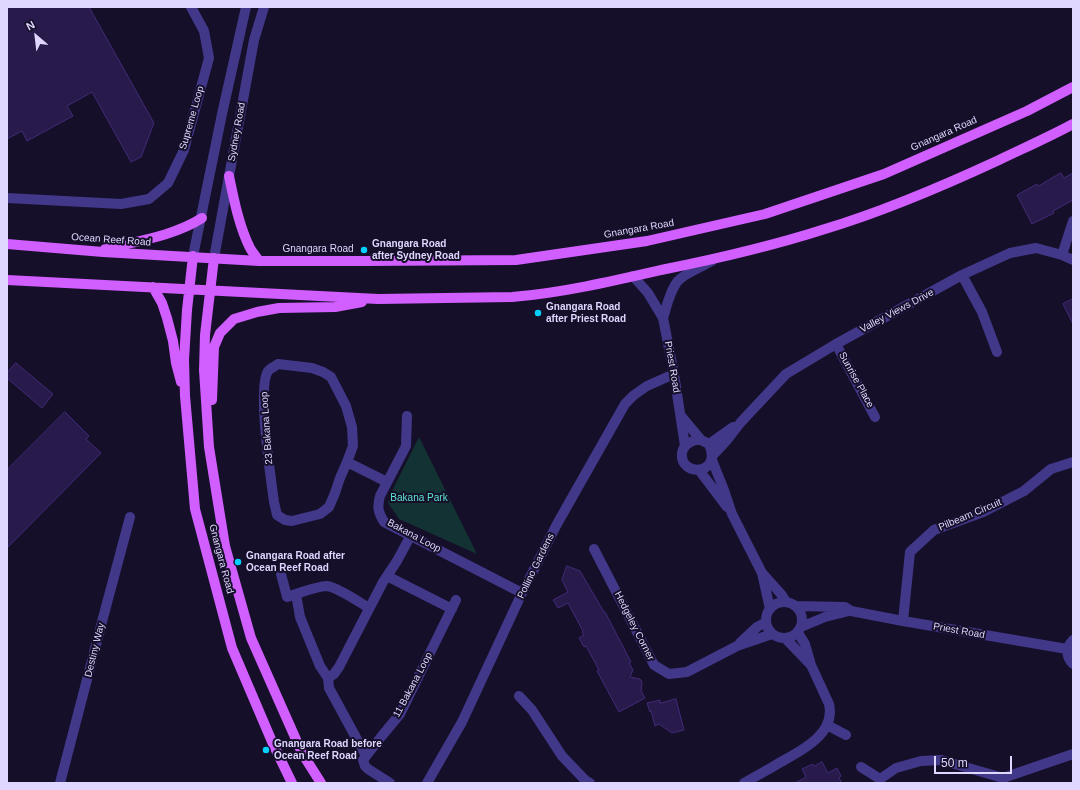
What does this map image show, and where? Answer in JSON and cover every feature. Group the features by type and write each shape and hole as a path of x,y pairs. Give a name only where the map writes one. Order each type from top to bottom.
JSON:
{"main road":[{"name":"Gnangara Road","path":"321,783 302,753 251,638 225,546 210,447 204,370 205,335 214,258 259,261 516,260 647,241 765,214 884,174 1027,111 1073,87"},
{"path":"7,280 378,299 512,297 532,295 718,258 825,229 887,208 958,179 1057,133 1073,124"},
{"path":"228,176 245,236 250,248 259,261"},
{"path":"95,251 180,229 202,218"},
{"name":"Ocean Reef Road","path":"7,244 179,257 193,256 214,258"},
{"name":"Gnangara Road","path":"193,256 187,310 184,360 185,396 195,509 232,648 273,744 292,783"},
{"path":"153,287 162,303 167,318 173,341 176,363 185,396"},
{"path":"210,447 214,347 220,334 234,319 257,312 279,308 335,307 378,299"}],"street":[{"name":"Supreme Loop","path":"7,198 121,204 149,199 168,182 184,150 209,58 204,31 191,7"},
{"name":"Sydney Road","path":"193,256 246,7"},
{"name":"Sydney Road","path":"214,258 254,40 264,7"},
{"path":"1062,255 1073,221"},
{"name":"Valley Views Drive","path":"712,458 742,422 786,374 836,344 962,275 1010,253 1036,248 1062,255 1073,260"},
{"name":"Priest Road","path":"663,318 671,292 678,281 693,270 718,258"},
{"path":"962,275 982,312 997,352"},
{"name":"Priest Road","path":"633,276 648,293 663,318 674,374 685,446"},
{"name":"Sunrise Place","path":"836,344 875,417"},
{"name":"23 Bakana Loop","path":"278,364 312,368 323,372 330,377 346,406 352,427 353,446 347,462 329,507 320,514 292,521 285,520 277,515 272,488 264,413 264,384 268,371 278,364"},
{"name":"Pollino Gardens","path":"426,783 462,722 522,593 557,524 624,404 647,386 674,374"},
{"name":"Bakana Loop","path":"407,416 406,446 380,496 378,504 379,513 384,522 522,593"},
{"path":"681,416 705,442 732,514 762,573 770,609"},
{"name":"Valley Views Drive","path":"705,442 742,422"},
{"path":"705,442 695,440 685,446 682,457 684,462 693,470 698,470 704,469 709,465 712,458"},
{"path":"347,462 387,482"},
{"name":"Pilbeam Circuit","path":"903,621 910,552 934,530 983,512 1024,491 1051,469 1073,462"},
{"path":"698,470 732,514"},
{"name":"Destiny Way","path":"60,783 130,517"},
{"path":"328,678 334,674 383,582 411,535"},
{"name":"Hedgeley Corner","path":"594,549 654,665 670,674 687,672 737,646 772,634"},
{"path":"762,573 781,594 786,602"},
{"path":"281,574 287,596 328,586 369,608"},
{"name":"11 Bakana Loop","path":"366,756 400,714 454,605 387,576"},
{"path":"296,594 300,618 320,666 328,678 329,688 366,756 363,760 365,766 390,783"},
{"path":"786,602 791,603 800,610 803,621 799,630 793,636 786,639 778,638 772,634 768,629 766,622 766,615 770,609 775,604 786,602"},
{"name":"Priest Road","path":"796,606 845,607 851,611 903,621 1067,649"},
{"name":"Priest Road","path":"799,630 825,617 851,611"},
{"name":"Hedgeley Corner","path":"737,646 757,627 766,622"},
{"path":"744,783 804,750 817,738 827,725 830,718 829,704 811,665 799,630"},
{"path":"786,639 811,665"},
{"path":"1073,640 1067,649 1067,655 1073,664"},
{"path":"519,696 532,710 562,756 585,780 590,783"},
{"path":"827,725 846,735"},
{"path":"861,767 880,781 896,768 921,761 941,760 1003,778 1073,754"}],"green space":[{"name":"Bakana Park","path":"419,437 477,554 399,519 388,503 390,495"}],"building":[{"path":"7,7 89,7 154,123 141,157 131,162 92,92 67,106 73,116 27,141 22,131 7,139"},
{"path":"1061,173 1064,178 1073,173 1073,200 1053,211 1054,213 1032,224 1017,195 1037,184 1038,186"},
{"path":"1073,299 1073,324 1063,304"},
{"path":"16,363 53,394 42,408 7,378 7,373"},
{"path":"65,412 89,436 86,439 101,453 7,548 7,470"},
{"path":"567,566 580,571 605,612 631,662 629,663 633,670 630,677 640,679 642,682 641,691 645,698 619,712 597,671 599,670 586,646 584,647 579,638 584,635 582,632 583,631 568,603 558,608 553,600 568,592 562,580"},
{"path":"676,699 684,730 672,733 659,724 655,726 647,703 660,700 660,703"},
{"path":"822,762 828,773 837,768 841,776 839,778 842,783 795,783 806,777 802,769"}],"place":[{"name":"Gnangara Road after Sydney Road","path":"364,250"},
{"name":"Gnangara Road after Priest Road","path":"538,313"},
{"name":"Gnangara Road after Ocean Reef Road","path":"238,562"},
{"name":"Gnangara Road before Ocean Reef Road","path":"266,750"}]}
